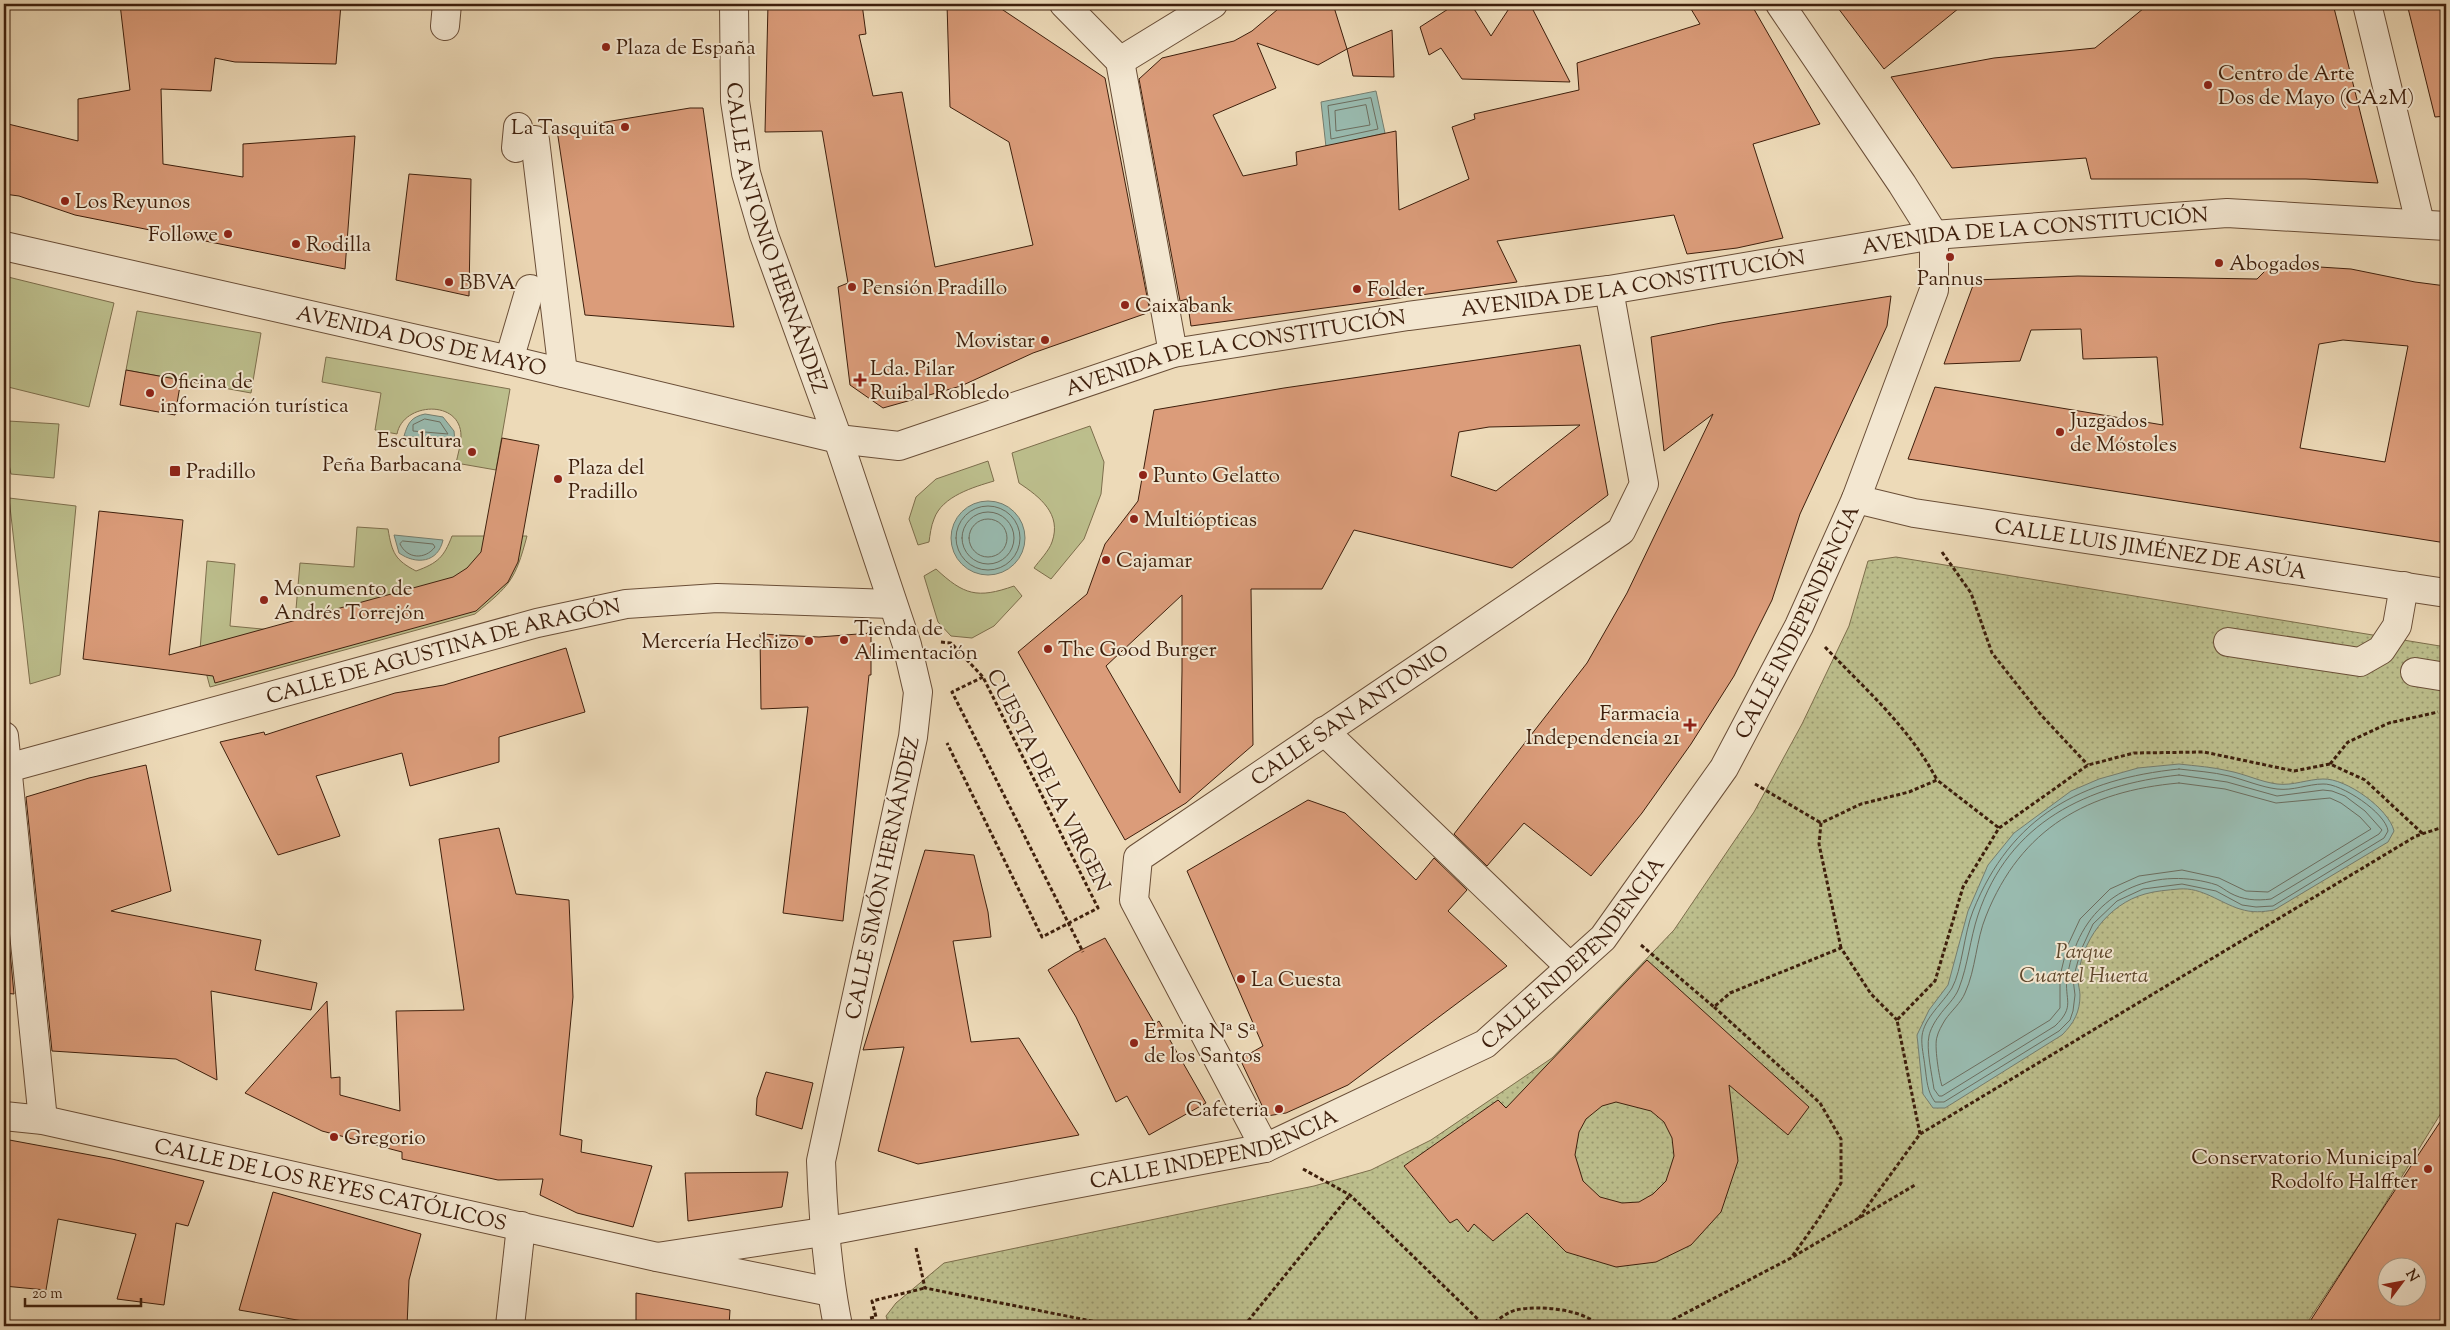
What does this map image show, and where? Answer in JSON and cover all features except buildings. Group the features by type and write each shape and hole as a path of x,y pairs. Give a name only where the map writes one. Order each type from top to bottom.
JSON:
{"street":[{"name":"CALLE ANTONIO HERNÁNDEZ","path":"734,4 736,101 746,173 764,235 838,439"},
{"path":"1064,4 1120,61 1173,353"},
{"path":"1120,61 1213,4"},
{"path":"2367,4 2420,224"},
{"path":"1785,6 1934,235"},
{"path":"523,138 563,373"},
{"name":"AVENIDA DE LA CONSTITUCIÓN","path":"838,439 899,446 1173,353 1408,316 1609,290 1934,235 2227,213 2446,226"},
{"name":"CALLE INDEPENDENCIA","path":"823,1232 1265,1148 1485,1044 1603,938 1724,768 1799,626 1856,499 1934,290 1934,235"},
{"name":"AVENIDA DOS DE MAYO","path":"4,246 509,360 838,439"},
{"path":"509,360 530,290"},
{"name":"CALLE SAN ANTONIO","path":"1265,1148 1134,900 1138,858 1621,531 1644,484 1609,290"},
{"name":"CALLE SIMÓN HERNÁNDEZ","path":"838,439 891,604 907,646 918,692 913,737 821,1161 823,1232 831,1292 838,1326"},
{"name":"CALLE LUIS JIMÉNEZ DE ASÚA","path":"1856,499 1914,513 2446,593"},
{"path":"2228,642 2360,662 2380,650 2397,626 2404,586"},
{"name":"CALLE DE AGUSTINA DE ARAGÓN","path":"6,768 537,623 626,604 717,598 891,604"},
{"path":"2415,672 2446,677"},
{"path":"1324,731 1570,967"},
{"path":"4,736 43,1120"},
{"name":"CALLE DE LOS REYES CATÓLICOS","path":"4,1116 43,1120 657,1257 831,1292"},
{"path":"510,1326 522,1226"},
{"name":"CALLE DE LOS REYES CATÓLICOS","path":"657,1257 823,1232"}],"path":[{"path":"1914,513 1971,593 1992,653 2041,715 2088,765"},
{"path":"1799,626 1825,648 1884,707 1923,754 1937,780 1999,828"},
{"name":"CUESTA DE LA VIRGEN","path":"907,646 930,640 951,643 983,677 1098,908 1042,937 944,736 913,737"},
{"path":"983,677 952,692 1067,924 1083,952"},
{"path":"2330,764 2348,742 2389,723 2446,710"},
{"path":"1897,1020 1935,981 1963,887 1999,828 2088,765 2134,753 2204,752 2294,771 2330,764 2365,780 2423,834"},
{"path":"1724,768 1821,823"},
{"path":"1821,823 1861,804 1910,792 1937,780"},
{"path":"1821,823 1819,844 1841,948 1871,994 1897,1020 1920,1134"},
{"path":"1859,1218 1920,1134 2416,836 2446,826"},
{"path":"1615,922 1714,1007 1820,1103 1841,1139 1840,1183 1818,1220 1791,1258"},
{"path":"1714,1007 1730,993 1841,948"},
{"path":"1265,1148 1350,1194 1485,1326"},
{"path":"1660,1326 1791,1258 1915,1185"},
{"path":"1244,1326 1350,1194"},
{"path":"908,1216 925,1288"},
{"path":"868,1319 876,1317 872,1301 925,1288 1117,1326"},
{"path":"1489,1326 1514,1310 1551,1308 1593,1319 1599,1326"}],"green space":[{"path":"4,276 114,303 89,407 4,386"},
{"path":"137,311 261,333 251,393 126,370"},
{"path":"326,357 510,389 496,470 456,463 461,439 458,424 452,416 442,411 431,409 420,411 410,416 401,423 397,434 375,430 381,393 322,382"},
{"path":"8,421 59,424 54,478 11,474 5,446"},
{"path":"1090,426 1104,462 1101,494 1084,539 1051,579 1034,568 1051,545 1054,523 1047,507 1041,500 1019,483 1012,453"},
{"path":"988,461 994,481 977,486 951,498 938,511 934,519 929,542 918,545 909,519 916,497 936,479"},
{"path":"9,498 76,506 60,675 30,684"},
{"path":"357,527 388,529 391,544 396,555 403,563 416,571 435,562 443,554 452,536 527,536 519,563 510,581 475,614 210,687 200,650 207,561 235,564 230,626 294,632 300,563 354,567"},
{"name":"Parque Cuartel Huerta","path":"1896,557 2446,647 2446,1105 2372,1225 2305,1326 889,1326 886,1316 896,1303 944,1263 1314,1186 1371,1170 1431,1140 1552,1058 1674,930 1754,812 1802,724 1849,626 1868,561"},
{"path":"936,569 955,584 972,592 990,592 1014,586 1022,596 994,626 972,638 951,636 938,622 924,576"}],"water":[{"path":"1376,91 1385,133 1326,147 1321,102"},
{"path":"425,414 443,417 454,431 455,442 404,436 411,421"},
{"path":"981,501 995,501 1009,507 1019,517 1025,531 1023,552 1009,569 995,575 981,575 967,569 957,559 951,545 951,531 957,517 967,507"},
{"path":"394,535 443,540 436,553 426,560 419,560 399,553"},
{"path":"2179,764 2223,770 2277,784 2317,779 2332,780 2365,796 2384,813 2394,831 2388,842 2274,910 2257,912 2244,910 2195,890 2187,889 2149,893 2119,906 2098,926 2084,952 2078,980 2079,1007 2076,1017 2066,1031 1945,1108 1933,1108 1923,1094 1917,1035 1929,1010 1948,985 1968,911 1988,865 2014,833 2071,791 2099,779 2138,768"}],"place":[{"name":"Plaza de España","path":"606,47"},
{"name":"Centro de Arte Dos de Mayo (CA2M)","path":"2208,85"},
{"name":"La Tasquita","path":"625,127"},
{"name":"Los Reyunos","path":"65,201"},
{"name":"Followe","path":"228,234"},
{"name":"Rodilla","path":"296,244"},
{"name":"Pannus","path":"1950,257"},
{"name":"Abogados","path":"2219,263"},
{"name":"BBVA","path":"449,282"},
{"name":"Pensión Pradillo","path":"852,287"},
{"name":"Folder","path":"1357,289"},
{"name":"Caixabank","path":"1125,305"},
{"name":"Movistar","path":"1045,340"},
{"name":"Lda. Pilar Ruibal Robledo","path":"860,380"},
{"name":"Oficina de información turística","path":"150,393"},
{"name":"Juzgados de Móstoles","path":"2060,432"},
{"name":"Escultura Peña Barbacana","path":"472,452"},
{"name":"Pradillo","path":"175,471"},
{"name":"Punto Gelatto","path":"1143,475"},
{"name":"Plaza del Pradillo","path":"558,479"},
{"name":"Multiópticas","path":"1134,519"},
{"name":"Cajamar","path":"1106,560"},
{"name":"Monumento de Andrés Torrejón","path":"264,600"},
{"name":"Tienda de Alimentación","path":"844,640"},
{"name":"Mercería Hechizo","path":"809,641"},
{"name":"The Good Burger","path":"1048,649"},
{"name":"Farmacia Independencia 21","path":"1690,725"},
{"name":"La Cuesta","path":"1241,979"},
{"name":"Ermita Nª Sª de los Santos","path":"1134,1043"},
{"name":"Cafeteria","path":"1279,1109"},
{"name":"Gregorio","path":"334,1137"},
{"name":"Conservatorio Municipal Rodolfo Halffter","path":"2428,1169"}]}
